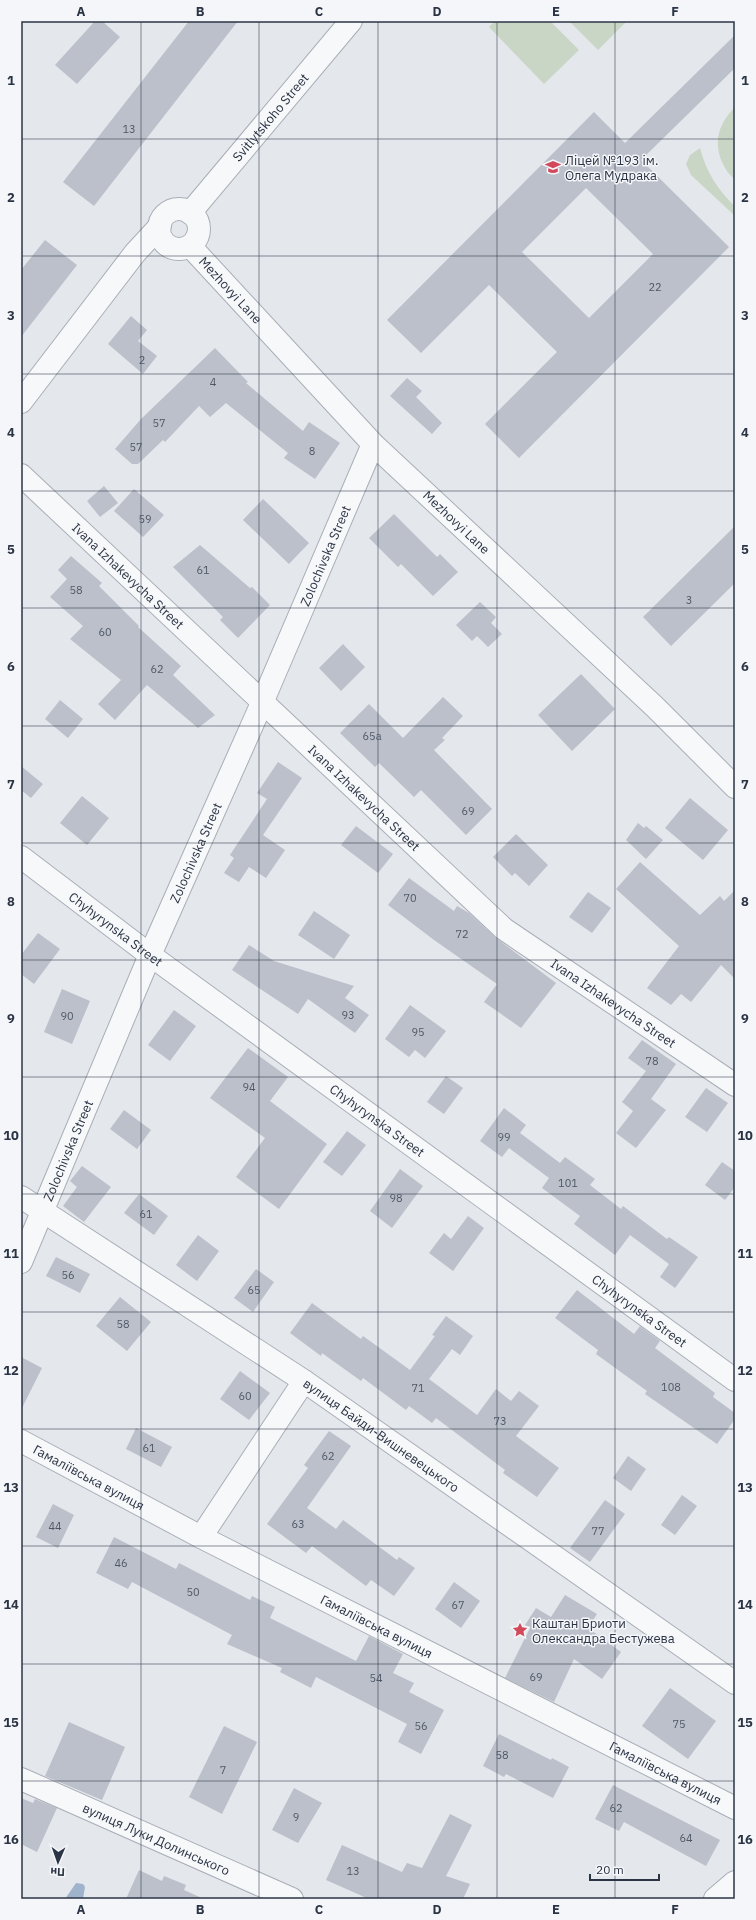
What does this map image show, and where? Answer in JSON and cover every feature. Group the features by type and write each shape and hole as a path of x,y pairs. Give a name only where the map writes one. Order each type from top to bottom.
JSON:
{"street":[{"name":"Svitlytskoho Street","path":"190,213 350,21"},
{"path":"21,402 134,253 160,226 165,215 177,210 190,213 195,217 199,230 194,242 190,246 177,249 166,244 160,233 160,226"},
{"name":"Mezhovyi Lane","path":"190,246 373,444 643,697 735,787"},
{"name":"Zolochivska Street","path":"21,1262 150,955 262,703 373,444"},
{"name":"Ivana Izhakevycha Street","path":"21,475 504,929 735,1085"},
{"name":"Chyhyrynska Street","path":"21,857 150,955 735,1380"},
{"name":"вулиця Байди-Вишневецького","path":"21,1197 304,1381 735,1683"},
{"path":"201,1537 304,1381"},
{"name":"Гамаліївська вулиця","path":"21,1441 201,1537 735,1808"},
{"name":"вулиця Луки Долинського","path":"21,1779 292,1899"},
{"path":"715,1899 735,1882"}],"green space":[{"path":"495,21 550,21 579,50 544,84 489,27"},
{"path":"569,21 627,21 598,50"},
{"path":"735,107 735,179 727,172 722,162 719,154 718,140 721,126 729,113"},
{"path":"700,148 713,180 723,194 735,206 735,216 691,175 686,164 690,155"}],"water":[{"path":"76,1883 83,1884 85,1887 83,1899 65,1899"}],"building":[{"path":"95,21 102,21 120,37 77,84 55,65"},
{"path":"189,21 238,21 94,206 63,182"},
{"path":"735,35 735,68 641,160 729,247 519,458 485,424 557,352 489,285 421,353 387,320 594,112 625,143","holes":["586,188 653,254 589,318 522,252"]},
{"path":"45,240 77,265 21,337 21,270"},
{"path":"131,316 147,330 138,341 157,356 143,374 108,344"},
{"path":"215,348 248,382 246,383 303,431 309,422 340,443 315,479 284,458 288,453 226,403 210,417 199,406 165,442 163,440 138,464 132,464 115,449 141,419"},
{"path":"407,378 422,391 416,397 442,423 432,434 390,396"},
{"path":"104,486 118,503 100,517 87,501"},
{"path":"134,489 164,515 143,537 114,511"},
{"path":"263,499 309,543 289,564 243,520"},
{"path":"394,514 437,557 440,554 458,572 433,596 401,564 398,567 369,538"},
{"path":"735,526 735,583 671,646 643,617"},
{"path":"200,545 250,588 252,587 270,605 238,638 220,620 223,617 173,567"},
{"path":"71,556 102,583 99,586 139,626 138,627 181,666 173,675 215,715 198,728 147,685 115,720 98,704 121,680 70,639 83,626 50,597 67,579 58,570"},
{"path":"480,602 496,617 491,623 502,634 488,647 477,636 472,641 456,625"},
{"path":"343,644 365,667 341,691 319,668"},
{"path":"581,674 615,709 572,751 538,715"},
{"path":"443,697 463,716 442,738 445,740 434,750 492,809 466,835 421,790 414,797 379,763 375,767 340,733 369,704 403,738"},
{"path":"60,700 83,719 68,738 45,719"},
{"path":"278,762 302,778 263,835 285,850 266,878 249,867 239,882 224,873 234,858 230,855 267,799 257,793"},
{"path":"21,766 43,784 31,798 21,790"},
{"path":"82,796 109,818 87,845 60,823"},
{"path":"690,798 728,830 703,860 665,828"},
{"path":"638,823 644,828 646,826 663,840 646,859 626,840"},
{"path":"356,826 393,854 378,873 341,845"},
{"path":"516,834 548,865 529,886 515,873 512,876 493,857"},
{"path":"640,862 700,915 720,896 724,901 735,890 735,979 721,965 691,1002 681,994 671,1005 647,988 679,946 616,889"},
{"path":"409,878 454,911 457,906 469,913 496,938 556,983 521,1028 484,1002 497,984 434,940 388,905"},
{"path":"588,892 611,908 592,933 569,917"},
{"path":"314,911 350,935 334,959 298,935"},
{"path":"38,933 60,949 34,984 21,974 21,955"},
{"path":"249,945 274,961 354,986 345,998 369,1015 355,1033 308,999 298,1014 232,970"},
{"path":"62,989 90,1001 72,1044 44,1032"},
{"path":"410,1005 446,1031 425,1058 415,1050 409,1057 385,1039"},
{"path":"174,1010 196,1026 170,1061 148,1045"},
{"path":"642,1040 676,1064 651,1099 666,1110 636,1148 616,1133 633,1111 622,1102 646,1071 628,1058"},
{"path":"248,1048 288,1077 270,1101 327,1144 279,1209 236,1177 265,1138 210,1098"},
{"path":"446,1076 463,1088 444,1114 427,1102"},
{"path":"706,1088 728,1103 707,1132 685,1117"},
{"path":"504,1108 526,1125 520,1133 560,1163 565,1157 595,1179 590,1185 621,1209 623,1206 667,1239 669,1237 698,1257 675,1288 660,1277 669,1264 630,1235 615,1255 574,1224 580,1216 542,1188 549,1178 509,1148 502,1157 480,1141"},
{"path":"124,1110 151,1130 137,1149 110,1129"},
{"path":"347,1131 366,1145 342,1176 323,1162"},
{"path":"722,1162 735,1171 735,1187 725,1200 705,1185"},
{"path":"82,1166 111,1187 84,1222 63,1206 77,1187 70,1181"},
{"path":"400,1169 423,1186 392,1228 370,1211"},
{"path":"139,1194 168,1216 154,1235 124,1213"},
{"path":"468,1216 484,1228 453,1271 429,1253 444,1233 451,1239"},
{"path":"198,1235 219,1251 197,1281 176,1265"},
{"path":"56,1257 90,1274 80,1293 46,1276"},
{"path":"256,1269 274,1282 253,1312 234,1298"},
{"path":"577,1290 634,1334 640,1326 660,1341 655,1348 715,1393 713,1397 735,1413 735,1419 717,1444 645,1394 647,1391 596,1354 598,1350 555,1318"},
{"path":"120,1297 151,1322 127,1351 96,1326"},
{"path":"312,1303 361,1339 363,1336 410,1370 435,1336 432,1335 446,1316 473,1336 460,1355 452,1349 429,1379 477,1415 496,1389 511,1401 519,1391 539,1406 516,1436 559,1468 537,1497 503,1473 505,1470 436,1418 432,1423 409,1406 406,1410 363,1378 361,1381 322,1353 321,1356 290,1333"},
{"path":"21,1357 42,1368 21,1410"},
{"path":"240,1371 270,1393 249,1420 220,1399"},
{"path":"136,1428 172,1447 161,1467 126,1449"},
{"path":"329,1431 351,1446 307,1508 336,1529 343,1520 397,1560 399,1557 415,1568 394,1596 371,1580 366,1586 312,1546 306,1553 267,1524 308,1468 304,1465"},
{"path":"628,1456 646,1469 631,1491 613,1478"},
{"path":"682,1495 697,1506 675,1535 661,1525"},
{"path":"605,1500 625,1514 590,1562 570,1548"},
{"path":"53,1504 74,1515 58,1548 36,1537"},
{"path":"114,1537 176,1569 179,1563 250,1600 252,1596 275,1607 270,1618 356,1661 369,1636 403,1654 393,1673 414,1683 409,1692 444,1710 421,1754 398,1742 407,1724 316,1677 311,1688 280,1672 282,1668 227,1644 232,1635 132,1582 128,1589 96,1573"},
{"path":"454,1582 480,1601 461,1628 435,1609"},
{"path":"565,1595 597,1614 588,1628 621,1652 602,1679 574,1659 554,1702 505,1678 530,1628 525,1625 536,1608 551,1617"},
{"path":"670,1688 716,1721 688,1759 642,1726"},
{"path":"69,1722 125,1747 102,1800 45,1776"},
{"path":"224,1726 257,1742 222,1814 189,1797"},
{"path":"499,1734 551,1760 552,1758 569,1767 553,1798 506,1774 504,1777 483,1766"},
{"path":"613,1785 720,1840 706,1866 624,1822 619,1831 595,1819"},
{"path":"294,1788 322,1803 298,1843 272,1830"},
{"path":"21,1798 33,1803 35,1799 57,1808 37,1852 21,1844"},
{"path":"450,1814 472,1825 446,1876 470,1884 463,1899 369,1899 326,1880 342,1845 402,1872 407,1863 422,1868"},
{"path":"139,1870 162,1881 164,1876 186,1885 184,1890 204,1899 126,1899"}],"place":[{"name":"Ліцей №193 ім. Олега Мудрака","path":"553,167"},
{"name":"Каштан Бриоти Олександра Бестужева","path":"520,1630"}]}
